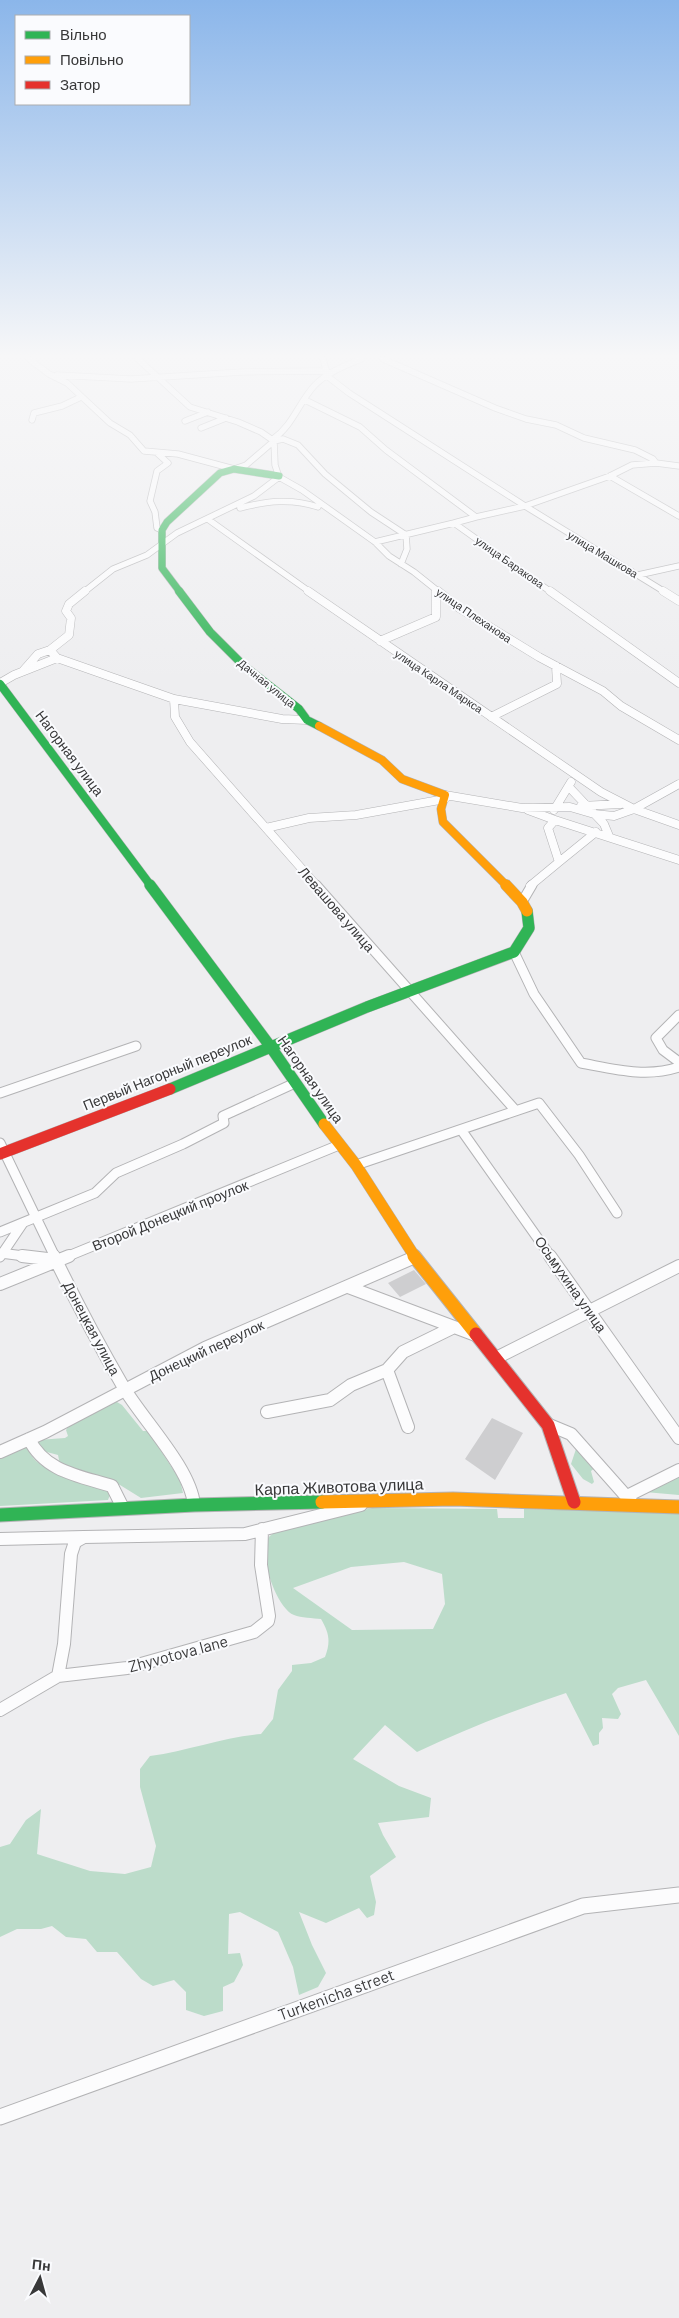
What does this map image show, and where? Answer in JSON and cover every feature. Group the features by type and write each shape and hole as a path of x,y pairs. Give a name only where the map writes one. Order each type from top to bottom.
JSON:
{"street":[{"path":"162,467 157,471 151,494 155,522 157,528 164,535"},
{"path":"227,467 279,476"},
{"path":"23,671 38,654 50,650 70,635 71,618 66,611 69,604 113,569 147,555 164,535 167,522 220,473 238,467"},
{"path":"276,467 279,476"},
{"path":"319,467 371,512 406,535"},
{"name":"улица Баракова","path":"409,467 476,517"},
{"name":"улица Машкова","path":"465,467 679,601"},
{"path":"476,517 525,506 610,476 628,467"},
{"path":"164,535 177,533 222,513 254,496 279,476"},
{"name":"улица Плеханова","path":"279,476 376,542 389,556 459,608 556,666 603,691 621,706 679,740"},
{"path":"610,476 679,516"},
{"path":"222,513 260,502 286,500 301,501 331,512"},
{"name":"улица Баракова","path":"454,522 476,517"},
{"name":"улица Карла Маркса","path":"208,520 288,578 601,792 634,809 679,826"},
{"path":"376,542 454,522"},
{"name":"улица Баракова","path":"454,522 679,683"},
{"name":"Дачная улица","path":"164,535 160,557 162,568 210,632 242,665 299,709 307,720 382,760 387,770 399,778 445,797 522,808 570,807 594,814 614,816 634,809 679,784"},
{"path":"401,564 407,549 406,535"},
{"path":"638,575 679,566"},
{"path":"380,641 436,617 436,590"},
{"path":"50,650 58,658 174,699 282,719 307,720"},
{"path":"0,684 14,673 44,665 58,658"},
{"path":"491,717 557,684 556,666"},
{"name":"Нагорная улица","path":"0,684 270,1046 356,1165 415,1257 547,1424 574,1502"},
{"name":"Левашова улица","path":"174,699 175,717 190,742 516,1111"},
{"path":"555,820 552,814 555,806 569,787 573,773"},
{"path":"569,787 604,824 609,836"},
{"path":"266,828 309,818 356,815 445,797 441,809 443,822 476,853 522,902 530,920 528,933 514,952 534,994 581,1063 664,1073 679,1067"},
{"path":"570,807 626,805"},
{"path":"522,808 677,858"},
{"path":"522,902 530,886 572,853 580,842 614,816"},
{"path":"555,820 548,828 548,833 560,862"},
{"name":"Первый Нагорный переулок","path":"2,1150 185,1083 270,1046 514,952"},
{"path":"679,1015 656,1038 663,1050 679,1062"},
{"path":"0,1092 136,1046"},
{"path":"0,1232 95,1193 116,1173 191,1140 224,1123 223,1116 295,1083"},
{"path":"356,1165 462,1131 539,1103 580,1155 617,1213"},
{"name":"Осьмухина улица","path":"462,1131 679,1438"},
{"name":"Второй Донецкий проулок","path":"0,1284 339,1144"},
{"name":"Донецкая улица","path":"2,1150 29,1220 56,1260 125,1389 171,1455 193,1493 194,1506"},
{"path":"1,1254 29,1220"},
{"path":"1,1254 56,1260"},
{"name":"Донецкий переулок","path":"0,1452 206,1348 415,1257"},
{"path":"496,1358 679,1266"},
{"path":"348,1287 480,1337"},
{"path":"267,1412 298,1408 330,1400 351,1385 387,1370 402,1352 454,1327"},
{"path":"387,1370 408,1426"},
{"path":"547,1424 571,1434 631,1500 679,1470"},
{"path":"29,1439 32,1450 40,1458 73,1475 112,1486 123,1508"},
{"name":"Карпа Животова улица","path":"0,1515 123,1508 453,1499 574,1502 631,1500 679,1507"},
{"path":"0,1539 84,1536 132,1538 245,1534 382,1500"},
{"name":"Zhyvotova lane","path":"0,1710 58,1676 127,1668 254,1632 268,1621 270,1607 264,1584 260,1543 262,1529"},
{"path":"58,1676 64,1644 71,1554 75,1542 84,1536"},
{"name":"Turkenicha street","path":"0,2118 264,2020 583,1906 679,1895"}],"green space":[{"path":"110,1402 117,1402 122,1405 143,1431 148,1431 180,1480 183,1493 141,1498 120,1485 90,1473 78,1472 60,1465 58,1455 43,1451 36,1444 38,1440 65,1438 68,1436 66,1430 70,1424"},
{"path":"27,1443 32,1456 41,1465 70,1480 89,1481 111,1492 108,1500 0,1506 0,1455"},
{"path":"576,1449 596,1467 591,1471 594,1482 592,1484 583,1479 571,1464"},
{"path":"679,1475 679,1495 645,1492"},
{"path":"372,1508 497,1509 498,1518 524,1518 524,1509 679,1513 679,1736 646,1680 618,1688 612,1694 621,1714 618,1719 602,1718 603,1728 599,1733 599,1744 593,1746 566,1693 490,1720 417,1752 385,1725 353,1759 399,1786 431,1798 429,1817 378,1823 396,1857 370,1876 376,1902 374,1915 367,1918 359,1908 326,1923 299,1912 326,1973 318,1987 299,1995 293,1967 278,1932 240,1912 229,1914 228,1954 240,1953 243,1965 234,1982 223,1987 223,2011 204,2016 186,2010 186,1992 174,1980 153,1986 141,1979 117,1952 97,1952 86,1939 66,1937 52,1926 41,1929 17,1929 0,1937 0,1847 10,1844 26,1820 41,1809 37,1854 90,1871 125,1874 151,1867 156,1846 140,1787 140,1769 150,1756 233,1738 261,1734 273,1719 278,1690 292,1671 292,1665 311,1663 325,1657 328,1637 321,1619 297,1616 287,1610 270,1579 265,1555 266,1544 270,1536 280,1530","holes":["404,1562 442,1574 445,1604 433,1629 352,1630 293,1588 351,1567"]}],"building":[{"path":"414,1270 426,1284 400,1297 388,1283"},
{"path":"492,1418 523,1433 495,1480 465,1459"}],"traffic: fast":[{"path":"279,476 234,469 220,473 167,522 162,530 162,568 210,632 243,665 299,709 307,720 319,726"},
{"path":"0,684 270,1046 324,1124"},
{"path":"170,1089 367,1007 514,952 525,938 529,928 530,922 527,911"},
{"path":"0,1515 194,1505 322,1502"}],"traffic: slow":[{"path":"319,726 382,760 402,779 445,795 441,809 443,822 476,853 522,902 527,911"},
{"path":"324,1124 356,1165 415,1257 476,1334"},
{"path":"322,1502 453,1499 679,1507"}],"traffic: jam":[{"path":"0,1154 170,1089"},
{"path":"476,1334 548,1425 574,1502"}]}
